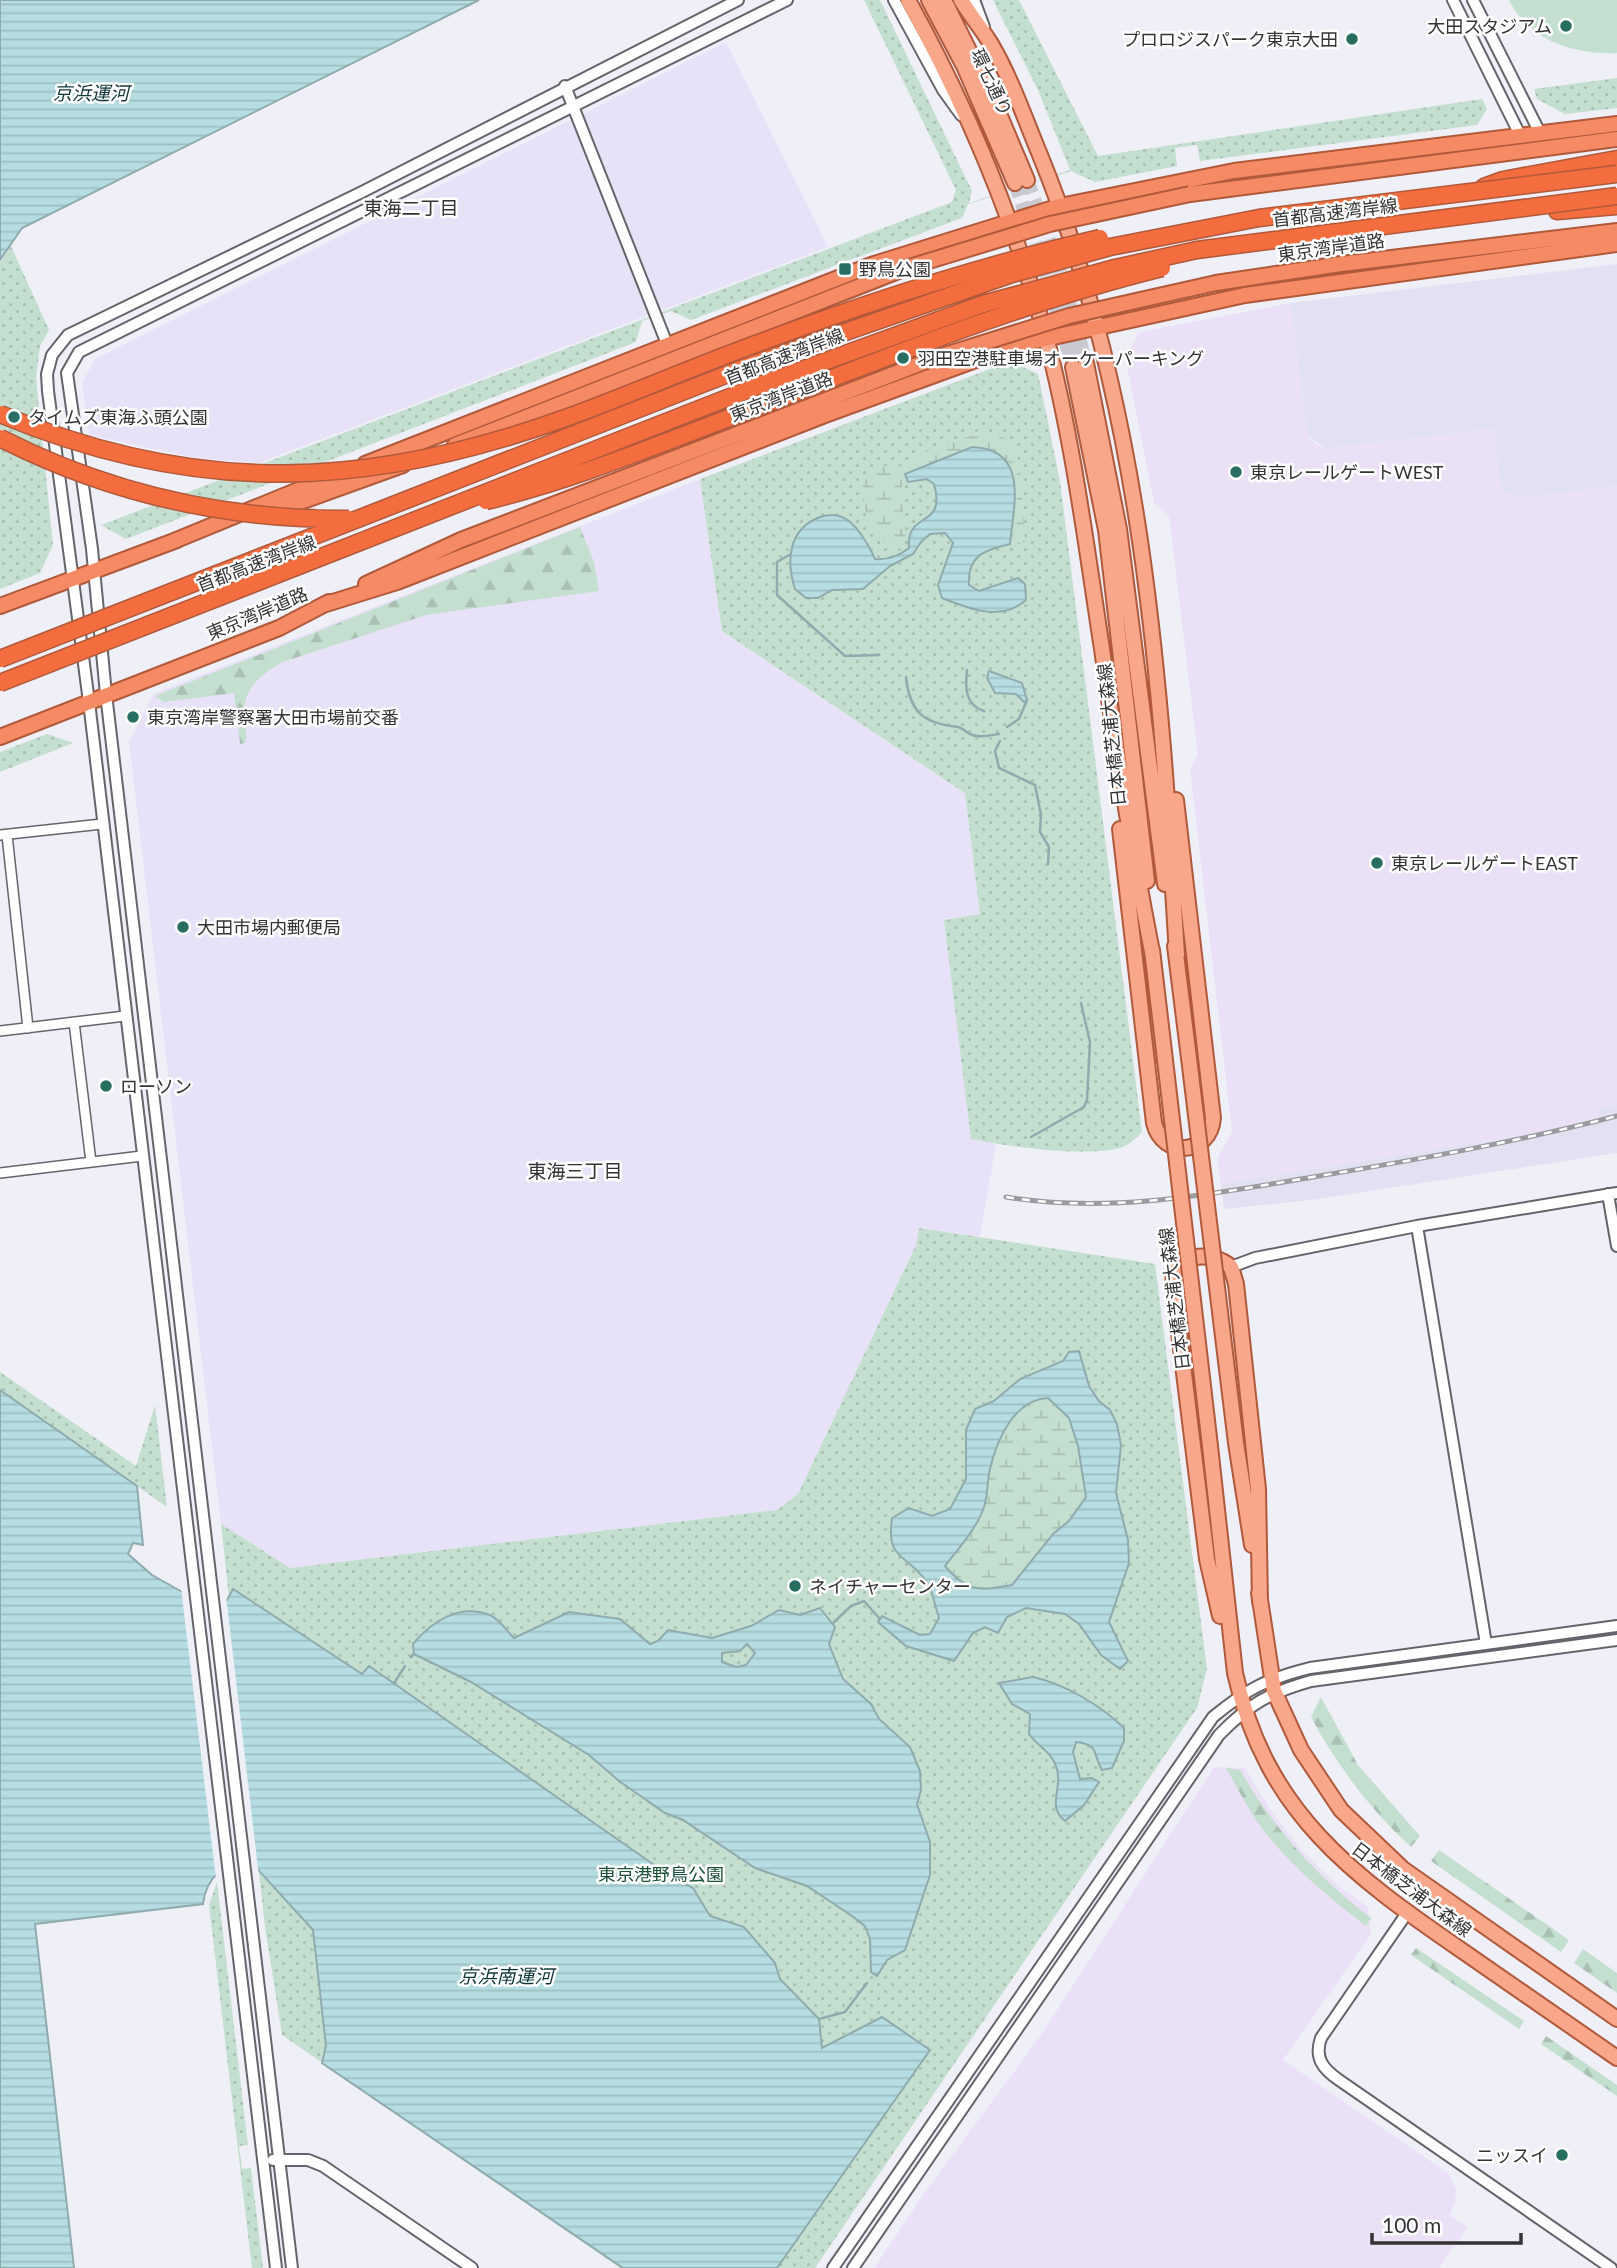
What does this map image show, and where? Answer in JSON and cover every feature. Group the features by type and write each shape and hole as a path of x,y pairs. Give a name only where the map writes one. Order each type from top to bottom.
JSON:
{"highway":[{"path":"169,543 874,264 1008,221 1060,206 1234,171 1617,124"},
{"path":"0,606 169,543 286,508 369,479 906,268 1017,233 1102,211 1201,192 1617,139"},
{"path":"1478,190 1503,180 1617,159"},
{"name":"首都高速湾岸線","path":"0,659 743,368 926,301 1110,247 1259,218 1617,174"},
{"name":"首都高速湾岸線","path":"0,683 763,384 924,324 1115,268 1262,241 1617,196"},
{"path":"1474,213 1496,216 1617,206"},
{"path":"0,414 101,450 204,470 286,475 384,467 458,451 525,431 801,328 1018,259 1108,236 1259,218"},
{"name":"東京湾岸道路","path":"0,737 279,628 461,540 935,358 1031,327 1125,302 1216,283 1341,264 1617,231"},
{"path":"0,438 83,475 198,508 308,519 371,519 419,514 477,504 580,476 966,326 1076,290 1262,241"},
{"path":"323,605 407,578 1000,350 1245,295 1617,244"}],"main road":[{"path":"908,0 950,79 978,141 1008,221 1046,338 1077,480 1127,820 1153,957"},
{"name":"環七通り","path":"929,0 1021,182 992,97 944,0"},
{"path":"961,0 991,45 1060,206 1098,326 1129,480 1157,688 1172,772 1213,1118 1204,1142 1185,1148 1167,1145 1156,1133 1154,1124 1112,765 1109,702"},
{"name":"日本橋芝浦大森線","path":"1617,2019 1382,1852 1341,1810 1321,1782 1301,1750 1273,1684 1236,1443 1177,955 1156,835 1119,529 1080,365 1106,530 1128,709 1153,957 1231,1647 1242,1702 1267,1763 1313,1831 1339,1859 1407,1913 1617,2058"},
{"path":"1157,688 1177,955"},
{"path":"1231,1647 1207,1559 1173,1284 1176,1270 1193,1258 1216,1256 1231,1267 1236,1286 1258,1489 1261,1602"}],"street":[{"path":"276,2268 89,702 48,391 49,365 61,341 154,292 362,192 738,0"},
{"path":"292,2268 106,694 94,569 67,382 69,366 79,352 573,104 787,0"},
{"path":"894,0 943,90 978,141"},
{"path":"974,0 991,45"},
{"path":"1453,0 1520,135"},
{"path":"1473,0 1541,132"},
{"path":"565,86 667,344"},
{"path":"28,1028 3,835 102,824"},
{"path":"0,1031 125,1016"},
{"path":"74,1023 91,1162"},
{"path":"0,1173 142,1156"},
{"path":"1231,1267 1255,1258 1417,1226 1613,1193 1617,1246"},
{"path":"1417,1226 1486,1644"},
{"path":"833,2268 1213,1717 1273,1684 1310,1668 1617,1626"},
{"path":"1273,1684 1617,1640"},
{"path":"853,2268 1242,1702"},
{"path":"1407,1913 1321,2038 1318,2048 1321,2064 1339,2080 1611,2268"},
{"path":"263,2161 308,2160 323,2166 472,2268"}],"shaded area":[{"path":"726,42 828,247 259,463 196,458 89,435 82,383 95,359"},
{"path":"1617,264 1617,486 1517,498 1501,488 1494,429 1324,448 1307,434 1291,303"},
{"path":"1291,303 1307,434 1317,445 1324,448 1494,429 1501,488 1517,498 1617,486 1617,1104 1601,1107 1599,1117 1543,1132 1221,1184 1217,1159 1232,1132 1190,769 1198,755 1169,516 1154,503 1125,356 1140,332"},
{"path":"700,479 722,631 965,792 980,914 945,919 971,1139 996,1144 980,1237 919,1228 916,1245 798,1494 777,1510 290,1568 221,1524 129,742 153,694"},
{"path":"1617,1104 1617,1153 1311,1200 1224,1209 1221,1184 1543,1132 1598,1118 1601,1107"},
{"path":"1214,1767 1245,1768 1271,1811 1303,1852 1341,1888 1368,1907 1371,1934 1283,2060 1448,2173 1456,2189 1455,2203 1449,2215 1468,2227 1439,2268 874,2268 928,2188 1039,2038"}],"green space":[{"path":"864,0 880,0 972,191 969,203 1070,170 1038,90 993,0 1019,0 1098,156 1482,99 1487,109 1477,125 1200,161 1197,145 1175,148 1177,166 1095,182 1071,171 968,204 962,218 691,320 671,311 642,321 636,342 126,539 101,525 952,202 956,190"},
{"name":"大田スタジアム","path":"1509,0 1617,0 1617,53 1585,51 1555,43 1528,26"},
{"path":"1617,78 1617,108 1565,114 1537,99 1534,89"},
{"path":"11,246 49,330 40,346 36,378 53,545 40,573 0,589 0,263"},
{"path":"1011,361 1038,374 1060,481 1142,1132 1127,1145 1111,1150 1050,1150 971,1139 944,920 980,914 965,793 722,631 700,479"},
{"path":"993,434 1011,440 1020,466 1025,542 1010,544 1014,510 1013,487 1012,475 1003,454 958,451 941,462 905,474 902,493 905,540 902,549 889,545 873,532 864,503 862,479 867,474 882,466 907,467 928,451 973,435"},
{"path":"580,527 594,562 599,591 426,615 283,662 263,675 248,693 244,709 245,743 240,744 234,693 164,702 155,696"},
{"path":"47,734 73,743 0,772 0,752"},
{"name":"東京港野鳥公園","path":"919,1228 1155,1264 1207,1669 1197,1708 815,2268 620,2268 282,2035 265,1927 221,1524 290,1568 777,1510 798,1494 916,1245"},
{"path":"0,1372 136,1466 155,1405 167,1507 0,1390"},
{"path":"1048,1398 1069,1418 1078,1446 1086,1497 1069,1521 1053,1534 1012,1585 982,1588 967,1585 945,1566 960,1548 971,1527 1001,1436 1013,1417 1028,1404"},
{"path":"1321,1697 1358,1765 1420,1836 1411,1847 1368,1802 1321,1735 1311,1717"},
{"path":"1226,1768 1240,1770 1268,1813 1298,1851 1332,1886 1371,1918 1366,1926 1322,1890 1280,1850 1252,1814"},
{"path":"1439,1850 1569,1940 1561,1952 1431,1861"},
{"path":"217,1882 248,2145 239,2146 242,2169 251,2168 263,2268 252,2268 209,1905"},
{"path":"1416,1948 1524,2021 1519,2029 1411,1955"},
{"path":"1583,1949 1617,1973 1617,1993 1574,1963"},
{"path":"1546,2036 1617,2085 1617,2096 1541,2044"}],"water":[{"name":"京浜運河","path":"0,0 479,0 22,228 0,260"},
{"path":"972,447 990,450 1003,457 1014,481 1015,496 1010,544 985,552 974,561 969,585 979,591 1018,578 1025,584 1026,600 1007,611 996,612 974,609 942,598 938,585 953,543 945,533 930,534 913,554 890,566 863,589 832,590 818,598 806,598 795,589 791,568 792,547 801,529 809,522 825,516 842,517 857,529 875,559 897,555 909,548 913,528 931,514 937,498 934,484 927,479 908,482 905,474"},
{"path":"989,671 1022,683 1027,700 1024,702 1016,694 995,693 987,678"},
{"path":"1079,1351 1089,1386 1099,1401 1110,1410 1117,1424 1121,1445 1116,1493 1128,1540 1129,1563 1109,1622 1128,1661 1120,1669 1101,1655 1079,1624 1065,1614 1026,1608 1007,1617 998,1633 985,1627 973,1633 954,1661 906,1646 878,1622 882,1616 920,1635 930,1634 939,1618 928,1585 919,1572 895,1549 891,1532 892,1518 909,1508 932,1516 950,1509 966,1479 966,1430 975,1409 994,1401 1020,1379 1063,1361 1069,1352","holes":["1048,1398 1069,1418 1078,1446 1086,1497 1069,1521 1053,1534 1012,1585 974,1588 960,1581 945,1566 981,1515 993,1457 1009,1423 1026,1406 1036,1400"]},
{"name":"京浜南運河","path":"0,1390 137,1486 143,1545 133,1543 128,1554 152,1575 220,1613 233,1589 362,1674 369,1666 670,1876 693,1888 710,1916 744,1927 775,1963 780,1979 819,2019 822,2048 882,2017 930,2050 777,2268 623,2268 322,2063 326,2046 313,1930 250,1861 232,1864 218,1873 208,1886 203,1904 35,1924 74,2268 0,2268"},
{"path":"820,1608 835,1627 829,1644 843,1679 871,1704 879,1719 910,1747 920,1771 921,1790 917,1804 930,1842 930,1875 905,1950 887,1960 877,1976 871,1972 870,1939 865,1926 852,1916 807,1886 755,1868 683,1820 665,1813 619,1781 589,1755 471,1682 414,1654 413,1644 429,1628 447,1616 468,1611 490,1615 514,1638 569,1612 620,1619 650,1644 658,1641 668,1630 712,1638 751,1626 779,1610 800,1615","holes":["747,1644 755,1653 746,1665 736,1667 722,1662 722,1653 740,1651"]},
{"path":"1033,1677 1082,1696 1124,1728 1124,1741 1112,1768 1102,1770 1093,1748 1076,1742 1073,1752 1080,1779 1092,1778 1099,1782 1084,1805 1065,1821 1057,1809 1058,1776 1055,1763 1029,1734 1030,1714 1012,1704 999,1683"}],"pier":[{"path":"181,1588 219,1609 226,1595 259,1877 249,1865 234,1865 216,1879"}],"waterway":[{"path":"789,555 777,562 777,595 845,656 879,655"},
{"path":"967,670 966,689 970,700 984,711"},
{"path":"906,677 915,708 928,719 960,728 975,736 999,734"},
{"path":"1007,727 1019,719 1027,700"},
{"path":"1000,741 995,751 999,768 1035,785 1041,815 1040,832 1049,847 1048,864"},
{"path":"1031,1137 1084,1107 1087,1100 1090,1042 1081,1003"},
{"path":"833,1623 851,1606 864,1601 880,1619"},
{"path":"411,1657 414,1654"},
{"path":"394,1683 405,1666"},
{"path":"819,2019 845,2012 867,1983"}],"tunnel":[{"path":"1027,180 1060,271 1086,363"},
{"path":"1015,183 1046,274 1073,367"}],"railway":[{"path":"1006,1197 1045,1202 1122,1203 1237,1190 1466,1150 1617,1116"}],"place":[{"name":"大田スタジアム","path":"1566,26"},
{"name":"プロロジスパーク東京大田","path":"1352,39"},
{"name":"野鳥公園","path":"845,269"},
{"name":"羽田空港駐車場オーケーパーキング","path":"903,358"},
{"name":"タイムズ東海ふ頭公園","path":"14,417"},
{"name":"東京レールゲートWEST","path":"1236,472"},
{"name":"東京湾岸警察署大田市場前交番","path":"133,717"},
{"name":"東京レールゲートEAST","path":"1377,863"},
{"name":"大田市場内郵便局","path":"183,927"},
{"name":"ローソン","path":"106,1086"},
{"name":"ネイチャーセンター","path":"795,1586"},
{"name":"ニッスイ","path":"1562,2155"}],"district":[{"name":"東海二丁目","path":"411,207"},
{"name":"東海三丁目","path":"575,1170"}]}
